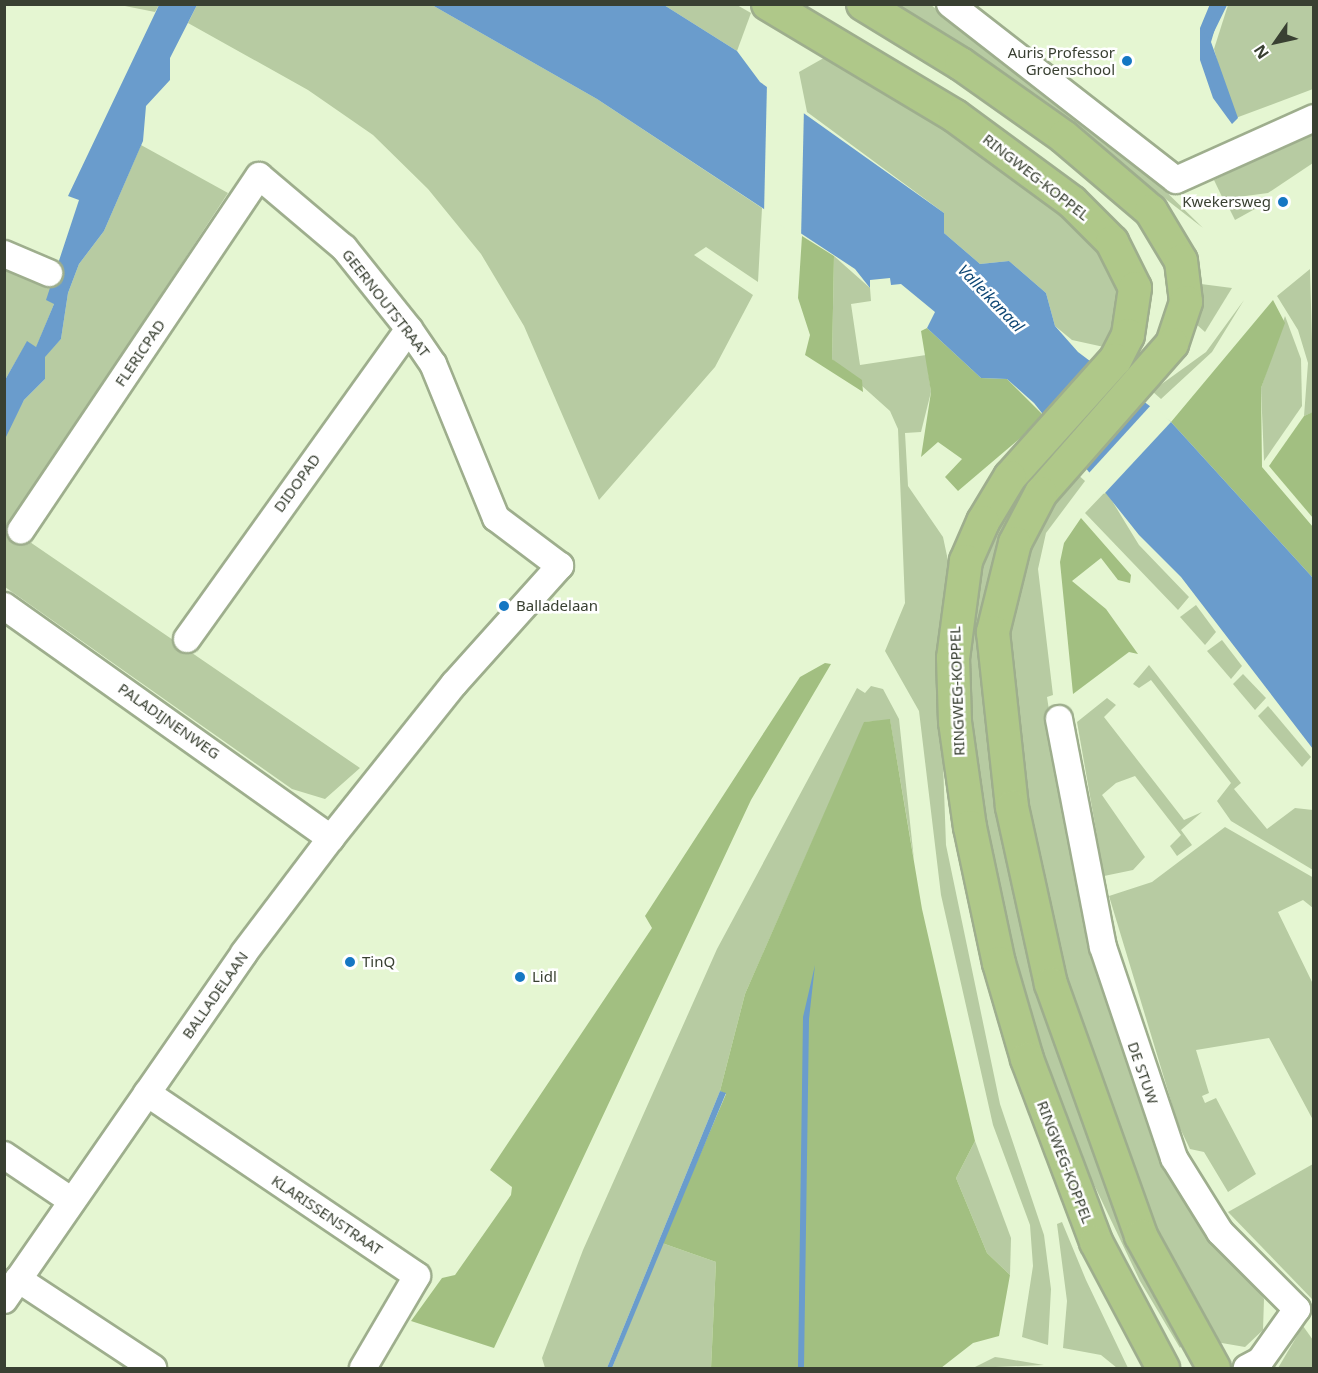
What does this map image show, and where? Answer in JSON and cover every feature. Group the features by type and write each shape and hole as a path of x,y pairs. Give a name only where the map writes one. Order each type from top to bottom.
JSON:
{"main road":[{"name":"RINGWEG-KOPPEL","path":"768,4 955,116 1095,223 1129,266 1135,288 1128,335 1115,360 1010,477 966,561 953,658 961,770 999,963 1046,1115 1096,1242 1163,1368"},
{"path":"863,4 961,64 1064,137 1125,187 1168,233 1181,261 1186,302 1172,344 1139,385 1041,493 1015,543 997,611 998,712 1012,807 1051,984 1109,1155 1156,1267 1214,1368"}],"street":[{"path":"950,4 1176,180 1314,118"},
{"name":"GEERNOUTSTRAAT","path":"260,176 345,248 409,329 433,364 496,518 560,566"},
{"name":"FLERICPAD","path":"21,530 260,176"},
{"path":"4,254 49,273"},
{"name":"DIDOPAD","path":"187,639 409,329"},
{"name":"BALLADELAAN","path":"11,1289 147,1093 331,838 454,684 560,566"},
{"name":"PALADIJNENWEG","path":"4,606 331,838"},
{"name":"DE STUW","path":"1059,718 1103,947 1174,1158 1220,1232 1296,1309 1260,1361 1247,1368"},
{"name":"KLARISSENSTRAAT","path":"147,1093 417,1276 363,1368"},
{"path":"4,1155 72,1201"},
{"path":"11,1289 153,1368"}],"green space":[{"path":"120,5 159,5 155,12"},
{"path":"197,5 432,5 597,99 762,208 758,282 706,247 694,255 753,295 715,367 599,500 524,326 481,254 428,189 373,135 308,90 188,23"},
{"path":"664,5 737,5 751,13 737,51"},
{"path":"892,5 931,5 1143,169 1203,228 1091,141"},
{"path":"1228,5 1313,5 1313,89 1233,119 1214,49"},
{"path":"829,55 980,149 1065,215 1102,252 1116,276 1119,306 1104,347 1072,340 1055,326 1046,293 1009,261 980,264 944,233 944,213 807,112 799,72"},
{"path":"1313,132 1313,163 1268,193 1223,199 1214,180"},
{"path":"141,145 228,193 8,527 360,768 325,799 292,789 5,587 4,439 24,400 45,379 45,356 61,339 68,293 79,264 104,231"},
{"path":"1273,199 1235,220 1228,206 1236,204"},
{"path":"802,236 834,256 832,359 862,380 863,392 805,355 810,335 798,298"},
{"path":"834,256 870,288 871,301 851,304 860,365 926,355 931,392 921,432 905,433 908,486 943,537 950,570 939,651 946,845 1000,1104 1044,1235 1051,1289 1048,1345 1022,1337 1033,1266 1030,1225 993,1125 941,895 919,711 885,651 905,603 898,429 890,411 832,359"},
{"path":"5,260 52,282 54,304 36,348 27,342 5,380"},
{"path":"1310,269 1314,412 1304,416 1308,363 1298,330 1277,296"},
{"path":"1201,284 1232,288 1205,332 1196,324"},
{"path":"1244,300 1212,352 1161,399 1152,391 1206,352"},
{"path":"1273,300 1285,323 1261,388 1262,467 1313,527 1313,578 1171,422"},
{"path":"1285,316 1301,359 1302,406 1264,461 1261,388"},
{"path":"927,328 981,378 1007,379 1045,417 958,491 945,477 962,459 938,442 921,457 931,392 921,331"},
{"path":"1313,412 1313,518 1269,466 1304,416"},
{"path":"1049,453 1053,457 1002,537 985,593 979,641 987,736 1059,1052 1111,1196 1183,1344 1180,1348 1140,1281 1058,1109 1021,993 978,802 966,673 972,596 984,554 1014,495"},
{"path":"1076,473 1085,481 1046,533 1038,569 1053,695 1047,697 1064,810 1145,1108 1264,1299 1263,1330 1245,1347 1216,1342 1162,1245 1119,1147 1060,966 1023,802 1007,642 1023,560 1048,510"},
{"path":"1106,491 1139,545 1189,597 1178,610 1085,513"},
{"path":"1081,518 1131,575 1130,583 1118,580 1101,558 1072,581 1106,609 1138,654 1129,652 1073,694 1060,562 1064,543"},
{"path":"1196,605 1216,632 1205,645 1180,617"},
{"path":"1222,640 1242,666 1231,679 1207,651"},
{"path":"825,663 831,664 751,800 494,1348 411,1321 442,1278 455,1275 511,1195 512,1187 490,1170 652,928 645,916 800,677"},
{"path":"1149,665 1241,783 1234,789 1267,829 1295,808 1313,810 1313,870 1231,821 1217,801 1231,783 1151,680 1139,688 1133,684"},
{"path":"1243,674 1266,698 1255,710 1233,684"},
{"path":"871,686 883,689 899,719 914,860 890,720 865,722 745,994 720,1091 607,1368 545,1368 542,1358 583,1250 717,949 857,688 865,693"},
{"path":"1107,698 1116,705 1104,717 1184,820 1202,812 1181,830 1192,845 1177,856 1170,846 1181,835 1135,776 1116,783 1102,795 1145,857 1133,870 1104,876 1077,722"},
{"path":"1268,706 1311,757 1302,767 1258,716"},
{"path":"890,719 922,909 975,1141 956,1178 987,1253 1010,1275 999,1336 973,1343 941,1368 711,1368 716,1262 662,1243 726,1094 720,1091 745,994 864,722"},
{"path":"1225,827 1314,878 1313,908 1303,900 1278,912 1313,984 1313,1120 1269,1038 1196,1050 1209,1093 1202,1096 1205,1103 1216,1098 1256,1174 1228,1192 1204,1152 1190,1149 1178,1124 1109,896 1152,882"},
{"path":"975,1141 1011,1238 1010,1275 987,1253 956,1178"},
{"path":"1313,1164 1313,1300 1228,1212"},
{"path":"1062,1222 1086,1280 1128,1368 1117,1368 1101,1355 1063,1348 1067,1301 1057,1224"},
{"path":"662,1243 716,1262 711,1368 612,1368"},
{"path":"1303,1326 1313,1340 1313,1368 1278,1368"},
{"path":"995,1357 1002,1358 1044,1365 973,1368"}],"water":[{"path":"1210,4 1222,5 1211,42 1238,118 1232,124 1213,98 1200,60 1200,28"},
{"path":"159,5 197,5 170,58 170,80 146,106 143,141 104,231 79,264 68,293 61,339 45,357 45,379 24,400 5,439 5,380 27,341 36,347 54,304 46,300 79,200 68,196"},
{"name":"Valleikanaal","path":"432,5 664,5 737,51 760,82 944,213 944,233 980,264 1009,261 1046,293 1055,326 1078,352 1171,422 1313,578 1313,749 1181,577 1139,535 1034,403 1007,379 981,378 927,328 935,312 901,284 891,285 890,278 870,280 870,288 855,269 597,99"},
{"path":"815,965 809,1019 804,1368 798,1368 803,1017"},
{"path":"720,1091 726,1093 612,1368 607,1368"}],"pier":[{"path":"767,83 804,107 801,239 764,214"},
{"path":"1152,404 1171,422 1104,494 1088,474"}],"waterway":[{"path":"1209,33 1223,4"}],"place":[{"name":"Auris Professor Groenschool","path":"1127,61"},
{"name":"Kwekersweg","path":"1283,202"},
{"name":"Balladelaan","path":"504,606"},
{"name":"TinQ","path":"350,962"},
{"name":"Lidl","path":"520,977"}]}
